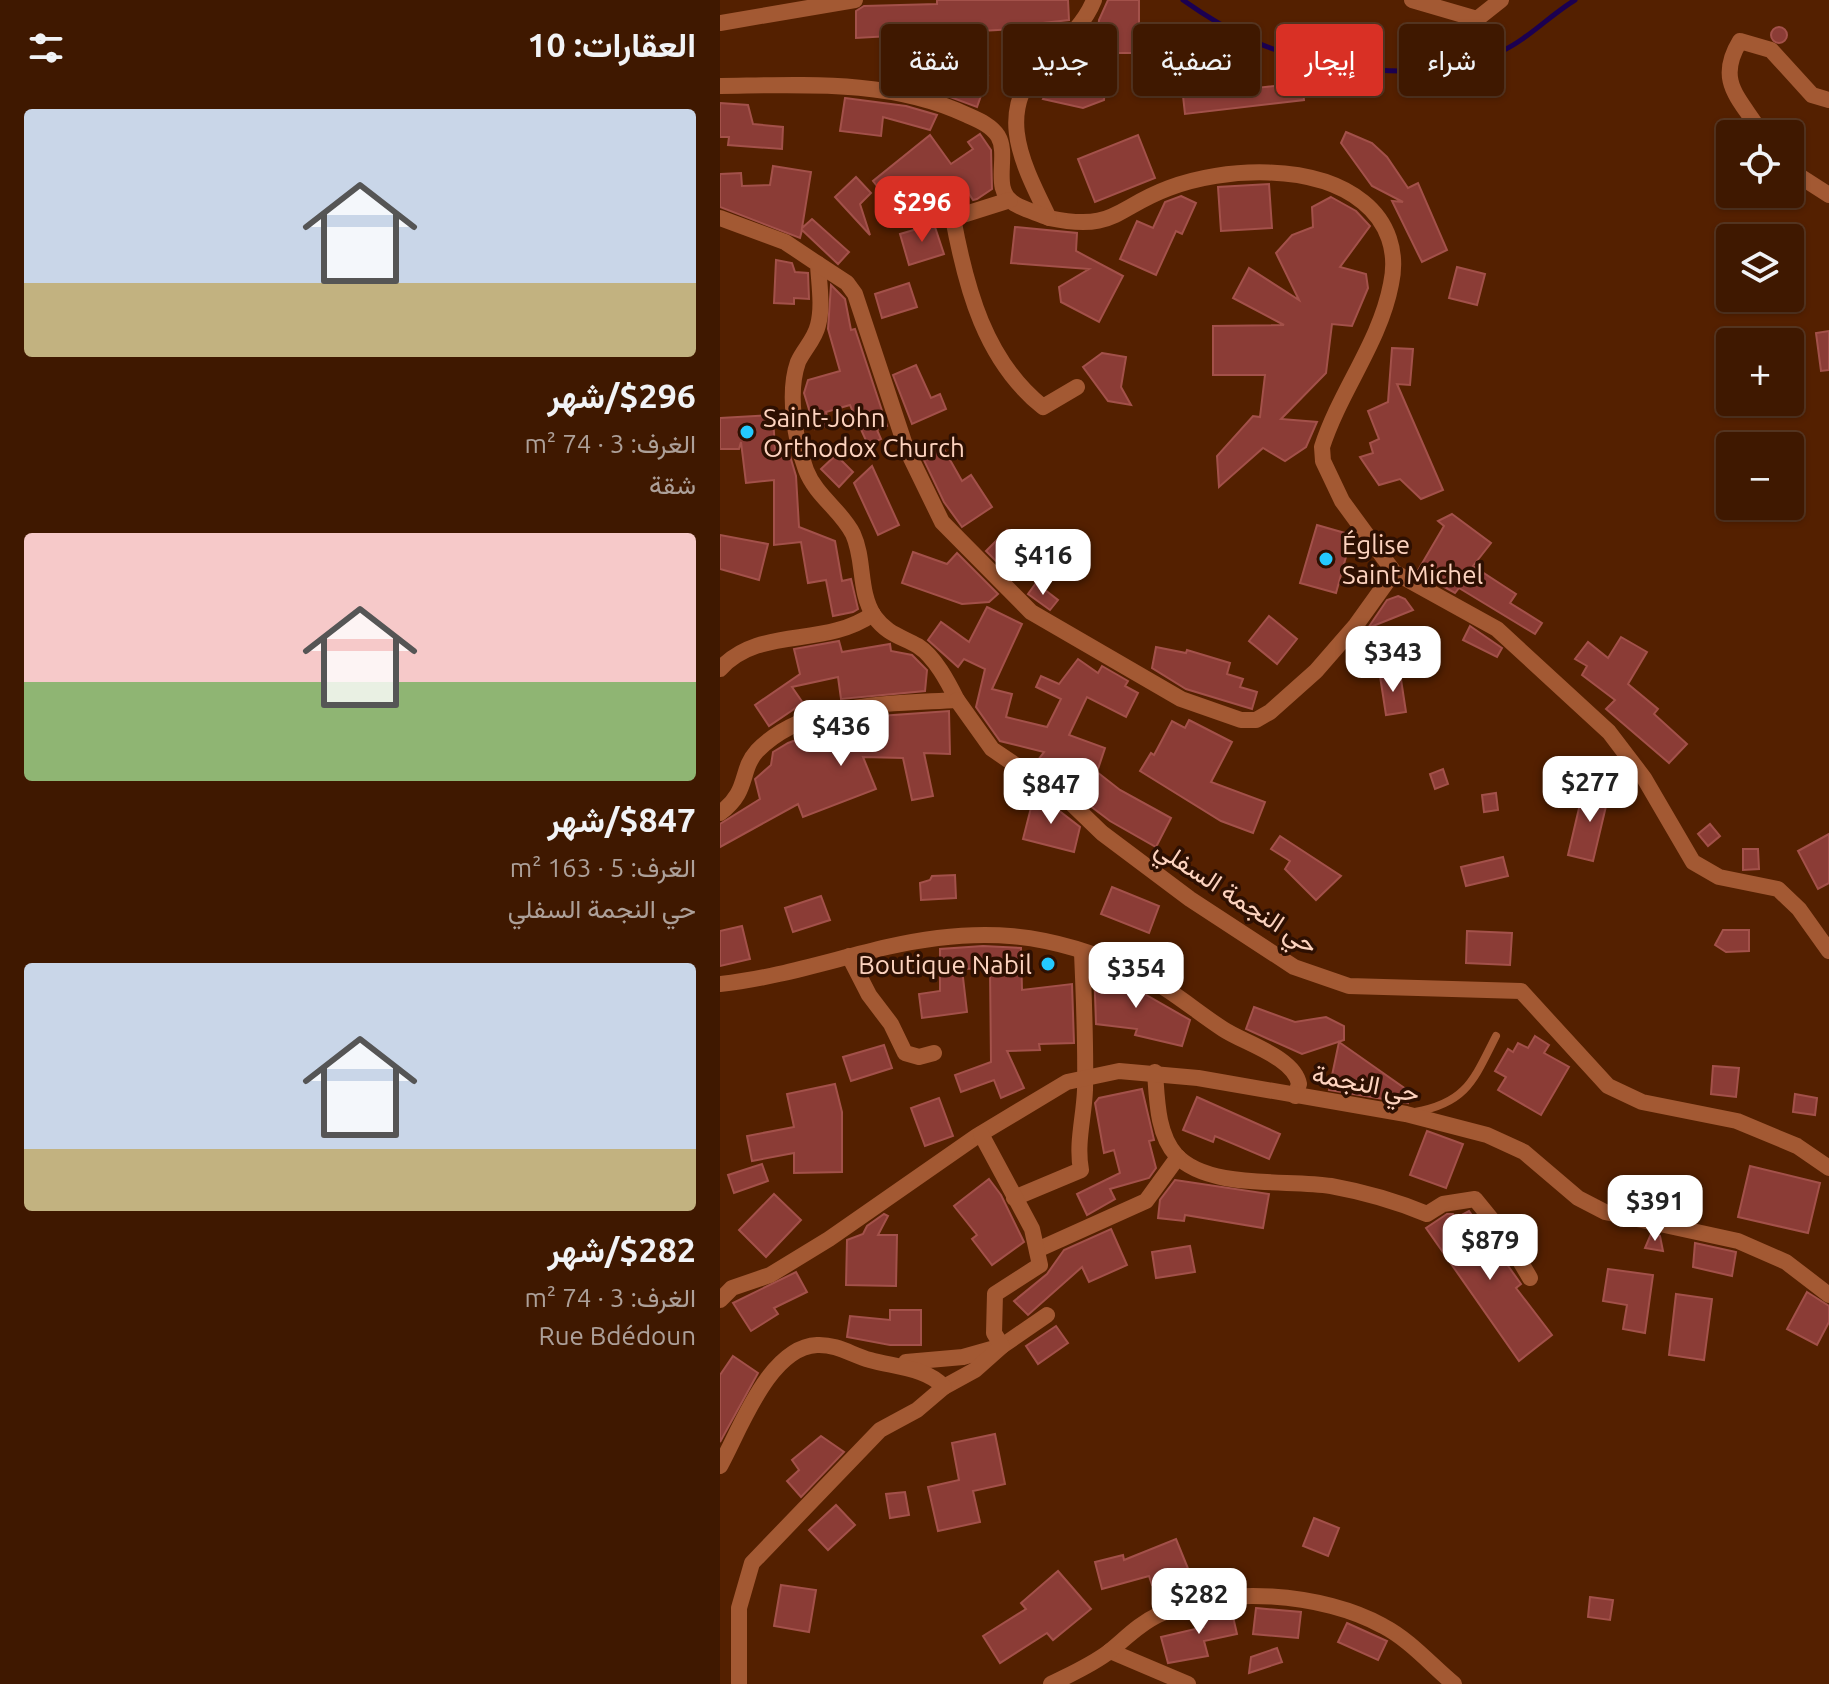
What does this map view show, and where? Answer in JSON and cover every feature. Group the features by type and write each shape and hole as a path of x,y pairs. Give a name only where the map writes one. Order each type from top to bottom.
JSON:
{"street":[{"path":"720,23 855,0"},
{"path":"1049,218 1022,149 1016,127 1017,102 1020,90 1032,72 1068,39 1094,0"},
{"path":"1412,0 1477,19 1501,0"},
{"path":"1754,120 1726,72 1728,60 1740,41 1771,50 1812,95 1829,100"},
{"path":"720,86 796,85 902,91 925,97 986,124 998,136 1003,153 1001,182 1010,200 1049,218 1092,224 1168,188 1235,173 1272,172 1325,183 1355,196 1374,211 1386,228 1392,247 1392,283 1322,447 1323,461 1342,501 1394,572 1497,629 1609,732 1644,778 1693,862 1719,877 1778,889 1799,909 1829,951"},
{"path":"1804,179 1829,195"},
{"path":"1010,200 953,218 964,278 985,334 1024,391 1043,407 1077,387"},
{"path":"720,218 785,242 847,283 855,294 906,448 942,522 1031,612 1181,699 1226,717 1256,720 1316,671 1356,625 1394,572"},
{"path":"720,669 755,644 830,634 873,614 864,593 856,543 842,517 812,483 798,436 794,385 799,360 816,333 819,321 818,264"},
{"name":"حي النجمة السفلي","path":"873,614 893,637 919,647 947,679 957,700 992,749 1071,803 1102,833 1190,899 1294,967 1349,986 1521,991 1608,1086 1642,1102 1737,1121 1797,1146 1829,1168"},
{"path":"720,813 737,800 754,755 774,734 822,715 957,700"},
{"name":"حي النجمة","path":"720,984 779,975 926,939 997,932 1048,941 1135,971 1238,1039 1287,1065 1298,1076 1295,1096 1406,1114 1506,1142 1524,1152 1578,1198 1605,1212 1716,1233 1764,1250 1829,1295"},
{"path":"1014,1198 1081,1170 1077,1148 1084,1116 1082,953"},
{"path":"849,956 905,1053 919,1057 934,1053"},
{"path":"724,1291 770,1275 829,1239 981,1134 1067,1082 1085,1075 1119,1071 1155,1072 1295,1096"},
{"path":"1155,1072 1163,1129 1178,1157 1207,1172 1257,1182 1330,1186 1397,1201 1427,1214 1443,1204 1475,1199 1506,1237 1530,1278"},
{"path":"981,1134 1032,1229 1040,1265 995,1294 994,1333 1002,1346"},
{"path":"1037,1250 1146,1201 1178,1157"},
{"path":"739,1684 739,1608 752,1563 880,1430 917,1410 944,1387 975,1370 1002,1346 1047,1315"},
{"path":"720,1466 771,1373 797,1352 813,1345 825,1345 931,1375 944,1387"},
{"path":"885,1363 963,1357 1002,1346"},
{"path":"1051,1684 1110,1651 1147,1621 1196,1601 1230,1596 1299,1601 1349,1611 1384,1626 1454,1684"},
{"path":"1110,1651 1188,1684"}],"lane":[{"path":"1406,1114 1432,1109 1457,1099 1468,1088 1496,1036"}],"building":[{"path":"937,0 1068,0 1069,20 1003,24 1003,30 987,31 987,24 881,24 881,37 856,38 856,11 864,6 937,4"},
{"path":"1108,0 1139,0 1139,24 1133,24 1133,53 1117,53 1117,24 1099,24"},
{"path":"1776,27 1782,27 1787,35 1785,41 1776,43 1771,38 1771,32"},
{"path":"1276,86 1276,96 1304,96 1304,100 1185,114 1183,96 1260,96 1260,88"},
{"path":"947,96 981,96 977,107"},
{"path":"1045,96 1104,96 1104,100 1083,108 1043,99"},
{"path":"845,98 906,106 937,115 930,130 883,117 881,136 840,131"},
{"path":"720,103 748,105 753,124 783,127 782,149 728,145 729,137 720,137"},
{"path":"1346,132 1372,143 1387,157 1408,188 1418,183 1447,250 1422,262 1392,201 1403,202 1372,186 1341,143"},
{"path":"980,134 991,150 992,189 977,199 973,200 960,180 927,205 911,184 889,201 873,181 930,135 951,164 973,149 968,142"},
{"path":"1138,135 1155,178 1095,202 1078,159"},
{"path":"773,166 811,172 802,228 812,219 849,252 838,264 802,230 800,238 720,207 720,174 741,173 742,186 770,185"},
{"path":"856,177 871,193 860,204 870,235 835,197"},
{"path":"1269,184 1272,228 1221,231 1218,187"},
{"path":"1181,196 1196,203 1182,234 1176,231 1156,275 1120,259 1137,221 1153,228 1165,202"},
{"path":"1331,197 1356,211 1370,226 1340,267 1366,274 1368,288 1352,326 1332,324 1326,373 1281,419 1317,422 1306,447 1285,461 1263,448 1219,487 1217,456 1253,416 1260,417 1265,375 1213,375 1213,326 1284,325 1233,298 1249,268 1299,300 1276,253 1292,235 1313,227 1312,207"},
{"path":"934,224 944,254 909,265 900,234"},
{"path":"1015,227 1077,233 1076,251 1123,276 1099,322 1061,302 1059,287 1089,269 1011,263"},
{"path":"776,260 792,263 795,272 808,273 809,299 794,298 794,304 774,303"},
{"path":"1457,267 1485,274 1477,305 1449,298"},
{"path":"909,283 917,307 882,318 875,294"},
{"path":"831,285 845,299 851,330 855,329 887,426 877,430 881,439 868,445 850,405 826,412 829,425 815,429 804,393 808,380 840,371 828,329"},
{"path":"1829,331 1829,370 1821,371 1816,333"},
{"path":"1392,348 1413,349 1410,385 1397,384 1443,490 1421,499 1400,479 1379,485 1360,457 1373,453 1370,443 1379,439 1368,411 1388,402"},
{"path":"1102,353 1126,357 1121,387 1131,405 1108,401 1083,367"},
{"path":"916,365 931,398 940,394 946,409 912,424 893,375"},
{"path":"773,415 775,450 788,449 796,476 799,527 835,541 842,581 851,579 858,609 853,612 833,616 826,580 808,583 801,542 774,545 774,480 746,483 741,442 739,449 720,449 720,418"},
{"path":"941,444 962,481 971,475 992,507 962,527 944,502 921,454"},
{"path":"836,455 853,472 839,487 821,469"},
{"path":"872,466 899,525 878,535 854,483"},
{"path":"1452,514 1491,543 1473,566 1516,594 1510,603 1542,623 1535,634 1459,588 1455,593 1417,572 1444,526 1438,521"},
{"name":"Église Saint Michel","path":"1317,525 1352,535 1336,593 1300,583"},
{"path":"1007,530 1034,557 1013,578 986,551"},
{"path":"720,535 768,544 759,580 720,569"},
{"path":"913,552 947,564 957,553 998,594 989,602 962,604 902,583"},
{"path":"1036,583 1058,600 1050,610 1028,594"},
{"path":"1398,596 1405,599 1413,610 1368,628 1387,600"},
{"path":"987,607 1022,624 992,689 1012,694 1006,717 1047,727 1061,699 1036,687 1041,676 1059,684 1078,659 1098,673 1102,666 1128,681 1125,686 1138,693 1126,717 1087,697 1069,735 1105,748 1097,772 1120,790 1171,818 1156,847 1110,821 1035,764 1044,752 1000,741 976,707 985,669 964,659 958,667 928,640 941,622 969,642"},
{"path":"1269,616 1297,639 1277,664 1249,641"},
{"path":"1470,626 1502,648 1497,657 1463,640"},
{"path":"1621,637 1647,652 1628,684 1658,709 1654,714 1687,744 1669,763 1606,709 1615,700 1582,675 1587,666 1575,659 1588,642 1608,658"},
{"path":"839,641 842,652 890,644 891,651 912,655 927,670 925,691 841,699 838,677 792,687 803,703 769,726 755,705 800,674 794,649"},
{"path":"1156,647 1186,653 1187,650 1230,663 1227,674 1243,679 1240,687 1257,692 1252,709 1186,689 1152,668"},
{"path":"1400,673 1406,712 1386,715 1380,676"},
{"path":"949,711 950,754 924,753 933,796 912,800 903,758 863,757 876,789 803,817 798,804 720,847 720,824 760,799 755,779 771,765 773,752 788,743 849,720 857,741 881,742 880,716"},
{"path":"1189,720 1232,742 1211,782 1265,802 1253,833 1221,821 1140,771 1151,753 1154,755 1172,721 1185,728"},
{"path":"1443,769 1448,784 1435,789 1430,774"},
{"path":"1601,778 1612,781 1593,861 1568,855 1580,804 1593,807"},
{"path":"1035,792 1080,827 1074,852 1023,839"},
{"path":"1496,793 1498,810 1484,812 1482,795"},
{"path":"1710,824 1720,836 1708,846 1698,834"},
{"path":"1829,834 1829,883 1818,889 1798,851"},
{"path":"1280,836 1341,876 1316,900 1285,869 1290,861 1271,849"},
{"path":"1743,849 1758,849 1759,869 1743,870"},
{"path":"1503,857 1508,876 1466,886 1461,867"},
{"path":"955,875 956,898 921,900 920,883 930,880 932,876"},
{"path":"1112,887 1159,906 1149,933 1101,914"},
{"path":"821,896 830,920 793,932 785,908"},
{"path":"742,926 750,959 720,966 720,931"},
{"path":"1723,930 1749,930 1749,951 1726,952 1715,945"},
{"path":"1467,931 1512,933 1510,965 1466,963"},
{"path":"983,946 1021,948 1022,990 1072,984 1074,1043 1039,1044 1040,1050 1007,1051 1024,1088 1001,1098 994,1080 961,1092 955,1075 991,1062 990,968 962,969 967,1012 922,1018 919,994 940,991 940,949"},
{"path":"1094,966 1130,982 1129,985 1190,1020 1182,1046 1135,1035 1137,1029 1096,1024"},
{"path":"1254,1007 1295,1022 1326,1017 1344,1026 1344,1040 1302,1054 1246,1029"},
{"path":"1535,1036 1549,1045 1544,1053 1569,1067 1541,1115 1498,1090 1506,1077 1495,1071 1508,1049 1513,1052 1518,1043 1528,1048"},
{"path":"1339,1042 1410,1092 1408,1103 1329,1090"},
{"path":"884,1045 892,1068 851,1081 843,1057"},
{"path":"1713,1066 1739,1068 1736,1097 1711,1094"},
{"path":"835,1084 842,1112 842,1172 794,1173 794,1153 752,1161 747,1136 794,1127 787,1094"},
{"path":"1142,1089 1154,1140 1149,1141 1156,1168 1149,1178 1110,1189 1115,1199 1087,1215 1077,1194 1120,1173 1114,1150 1104,1153 1095,1103 1099,1098"},
{"path":"1795,1094 1817,1098 1815,1115 1793,1112"},
{"path":"1197,1097 1280,1134 1269,1159 1215,1136 1213,1142 1183,1130"},
{"path":"939,1098 953,1136 925,1146 911,1108"},
{"path":"1427,1131 1463,1144 1446,1188 1410,1175"},
{"path":"762,1164 768,1181 734,1193 728,1175"},
{"path":"1750,1166 1820,1183 1808,1233 1738,1217"},
{"path":"989,1179 1001,1195 1024,1242 992,1265 972,1239 977,1235 954,1206"},
{"path":"1175,1180 1269,1194 1263,1228 1185,1215 1184,1221 1158,1218 1160,1200"},
{"path":"774,1194 801,1220 766,1257 739,1230"},
{"path":"1469,1211 1521,1284 1516,1288 1552,1335 1519,1361 1426,1228 1447,1214 1453,1214 1456,1218"},
{"path":"884,1214 888,1216 878,1235 897,1235 896,1286 846,1285 847,1240 863,1234 867,1226"},
{"path":"1111,1229 1127,1265 1089,1282 1082,1267 1028,1315 1014,1301 1047,1274 1064,1250"},
{"path":"1651,1234 1660,1236 1663,1251 1645,1248"},
{"path":"1695,1243 1736,1252 1732,1276 1693,1267"},
{"path":"1190,1246 1195,1272 1156,1278 1152,1252"},
{"path":"1608,1269 1653,1275 1645,1333 1623,1329 1627,1305 1603,1301"},
{"path":"796,1272 807,1292 774,1308 778,1314 751,1331 733,1303"},
{"path":"1807,1292 1829,1306 1829,1322 1817,1345 1787,1329"},
{"path":"1676,1294 1712,1299 1704,1360 1669,1355"},
{"path":"890,1310 921,1310 921,1345 890,1345 847,1337 850,1316 890,1320"},
{"path":"1056,1326 1068,1343 1038,1364 1026,1346"},
{"path":"733,1356 758,1373 720,1442 720,1375"},
{"path":"995,1434 1005,1484 973,1491 980,1522 938,1531 928,1487 959,1480 952,1443"},
{"path":"821,1436 844,1452 801,1497 787,1481 799,1470 792,1460"},
{"path":"905,1492 909,1515 890,1518 886,1494"},
{"path":"836,1505 855,1525 828,1550 809,1530"},
{"path":"1314,1518 1339,1528 1328,1556 1303,1546"},
{"path":"1176,1539 1189,1571 1152,1585 1149,1576 1102,1589 1095,1562 1123,1555 1124,1560"},
{"path":"1058,1571 1091,1609 1053,1640 1047,1633 1000,1663 983,1636 1026,1609 1021,1603"},
{"path":"781,1585 816,1590 809,1632 774,1626"},
{"path":"1590,1597 1613,1600 1610,1620 1588,1617"},
{"path":"1231,1608 1237,1634 1204,1641 1208,1656 1168,1663 1161,1637 1204,1627 1201,1612"},
{"path":"1256,1608 1301,1612 1298,1638 1253,1634"},
{"path":"1347,1623 1387,1641 1378,1660 1338,1642"},
{"path":"1277,1648 1282,1662 1249,1673 1251,1657"}],"waterway":[{"path":"1183,0 1233,31 1278,51 1341,66 1409,71 1473,62 1500,52 1575,0"}],"place":[{"name":"Saint-John Orthodox Church","path":"747,432"},
{"name":"Église Saint Michel","path":"1326,559"},
{"name":"Boutique Nabil","path":"1048,964"}]}
